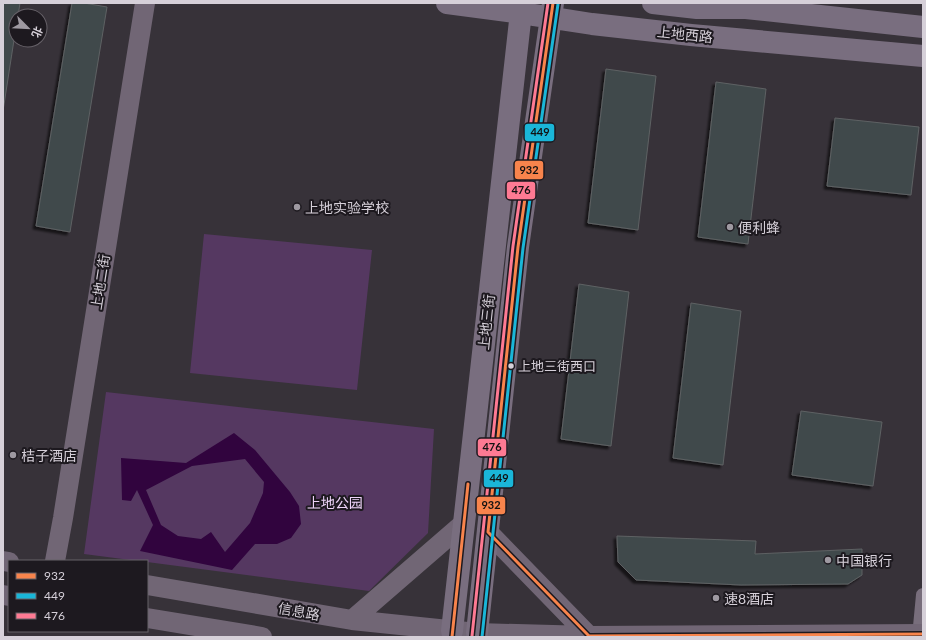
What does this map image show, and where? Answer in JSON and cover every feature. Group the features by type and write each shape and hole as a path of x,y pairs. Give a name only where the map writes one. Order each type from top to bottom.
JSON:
{"main road":[{"name":"上地二街","path":"55,560 145,3"},
{"name":"上地西路","path":"447,3 519,6 552,10 592,24 691,35 923,56"},
{"name":"上地西路","path":"653,3 697,8 746,8 923,27"},
{"name":"上地三街","path":"452,634 519,6"},
{"name":"上地三街","path":"477,635 518,247 552,10"},
{"path":"352,620 464,523"},
{"path":"488,532 588,636 920,635"},
{"name":"信息路","path":"148,585 352,620 452,634 588,636"},
{"path":"148,618 262,637"}],"street":[{"path":"920,635 923,595"}],"green space":[{"path":"204,234 372,250 357,390 190,373"},
{"name":"上地公园","path":"106,392 434,429 428,533 369,591 148,562 148,560 130,560 84,554"}],"shaded area":[{"path":"234,433 255,450 290,492 299,506 301,524 291,538 277,544 255,544 232,570 140,551 153,525 137,490 131,501 122,500 121,458 186,463","holes":["245,459 264,482 263,493 250,523 225,552 211,532 201,539 178,536 161,525 146,490 192,466"]}],"building":[{"path":"3,3 20,3 19,8 8,8 8,48 13,48 3,111"},
{"path":"72,3 84,3 107,7 70,232 36,226"},
{"path":"606,69 656,76 638,230 588,223"},
{"path":"716,82 766,89 748,244 698,237"},
{"path":"835,118 919,127 911,195 827,186"},
{"path":"579,284 629,292 611,446 561,439"},
{"path":"691,303 741,311 723,465 673,458"},
{"path":"801,411 882,422 873,486 792,475"},
{"path":"617,536 756,541 755,554 862,549 862,575 848,584 741,585 636,580 618,562"}],"transit line":[{"name":"476","path":"472,636 513,246 548,3"},
{"name":"932","path":"553,3 518,247 488,532 589,636 923,634"},
{"name":"449","path":"482,637 523,248 558,4"},
{"name":"932","path":"452,637 468,484"}],"place":[{"name":"上地实验学校","path":"297,207"},
{"name":"便利蜂","path":"730,227"},
{"name":"上地三街西口","path":"511,366"},
{"name":"桔子酒店","path":"13,455"},
{"name":"中国银行","path":"828,560"},
{"name":"速8酒店","path":"716,598"}]}
